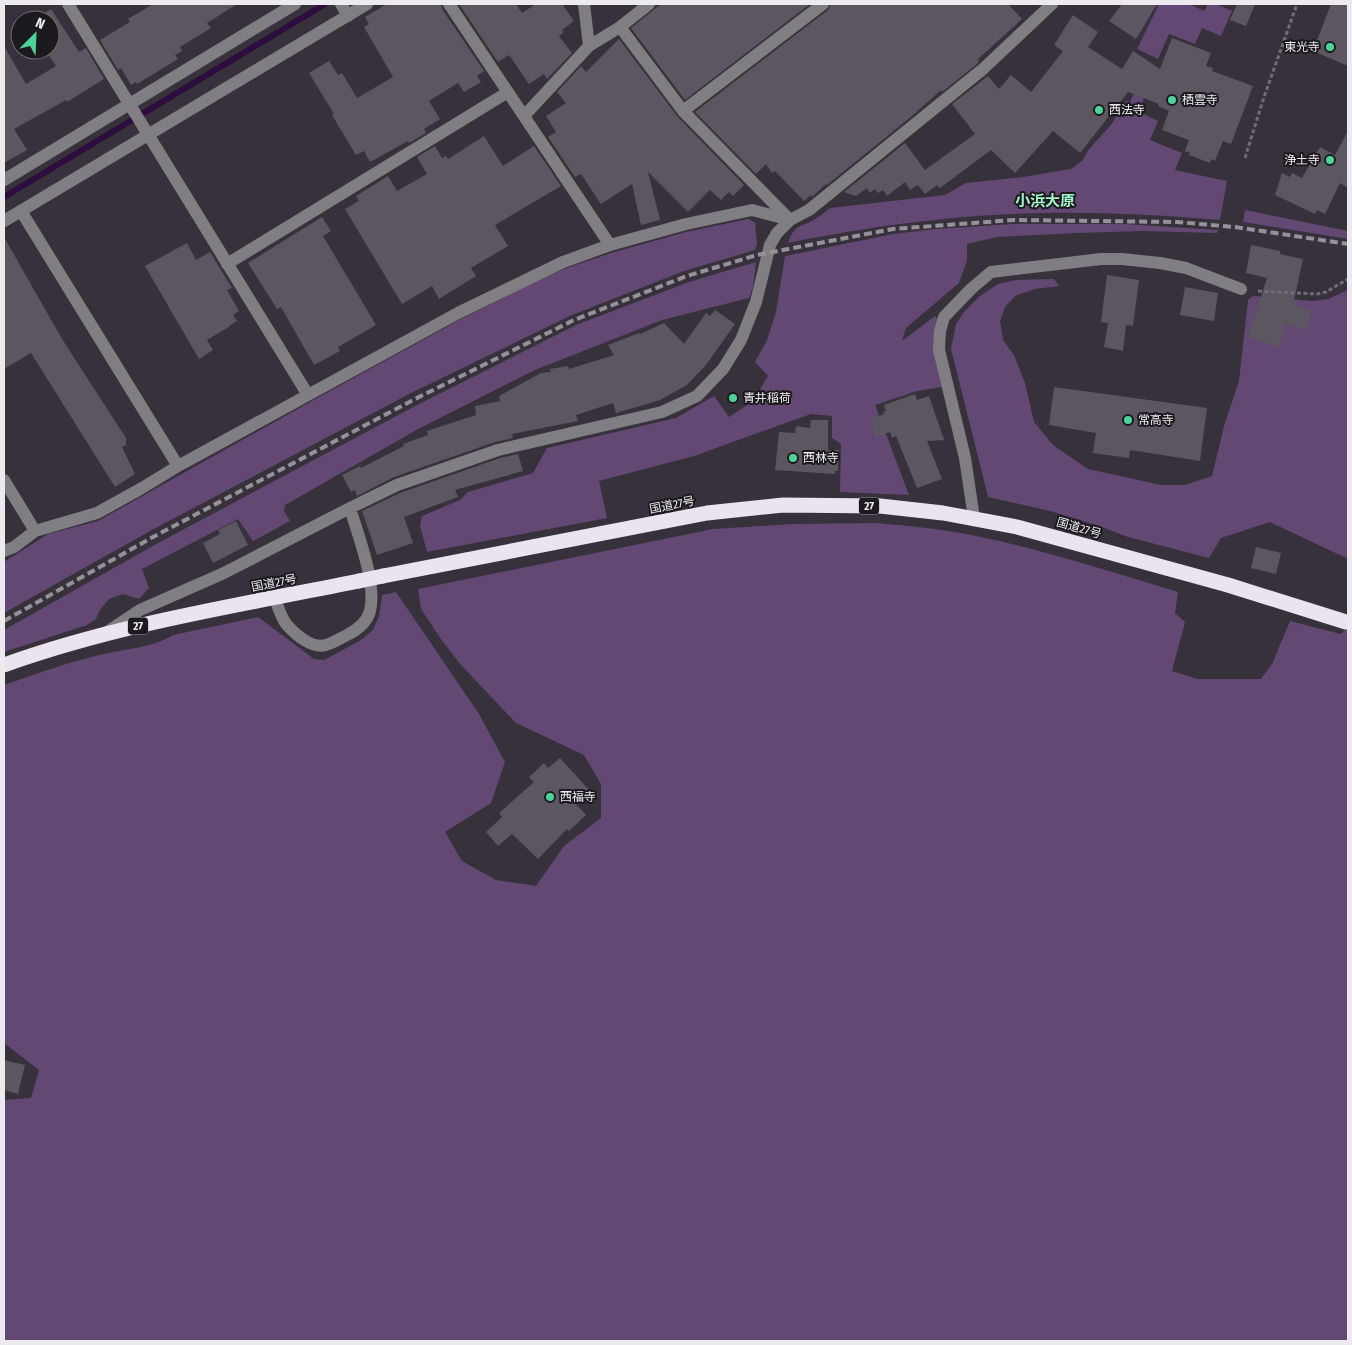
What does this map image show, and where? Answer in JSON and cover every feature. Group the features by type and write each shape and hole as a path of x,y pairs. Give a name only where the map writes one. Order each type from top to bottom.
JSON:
{"highway":[{"name":"国道27号","path":"4,664 103,634 383,576 707,513 812,504 880,506 974,518 1053,536 1228,585 1346,622"}],"street":[{"path":"68,4 308,395"},
{"path":"4,180 132,108 296,4"},
{"path":"4,221 145,129 344,8 367,4"},
{"path":"449,4 610,245"},
{"path":"584,4 589,46"},
{"path":"524,116 589,46 620,28 648,4"},
{"path":"683,111 823,4"},
{"path":"103,634 140,610 224,574 397,485 498,450 662,412 697,396 723,369 741,340 756,302 770,245 777,233 790,220 809,210 982,69 1051,4"},
{"path":"620,28 683,111 790,220"},
{"path":"227,264 508,92"},
{"path":"21,210 178,466"},
{"path":"4,551 14,547 35,531 97,513 178,466 458,313 563,262 610,245 686,224 752,210 790,220"},
{"path":"974,518 965,458 939,350 940,331 944,317 971,289 991,272 1101,259 1150,262 1186,268 1241,289"},
{"path":"4,480 35,531"},
{"path":"275,598 280,614 287,625 305,641 316,645 326,645 351,633 364,624 370,613 372,597 366,562 350,508"}],"path":[{"path":"1245,158 1264,97 1297,4"},
{"path":"1241,289 1287,294 1317,294 1326,292 1348,279"}],"shaded area":[{"path":"1159,4 1189,4 1204,11 1208,4 1216,4 1232,11 1221,36 1202,28 1195,44 1169,34 1158,59 1137,49"},
{"path":"1139,81 1149,84 1139,112 1158,121 1150,140 1182,153 1175,170 1227,181 1220,220 1078,213 1006,214 898,224 788,243 796,229 817,218 830,208 945,195 966,183 1023,177 1071,169 1083,160 1089,149 1111,125 1126,101 1130,102"},
{"path":"1245,210 1348,231 1348,239 1243,222"},
{"path":"748,219 755,222 757,244 755,250 684,271 572,315 411,393 150,531 4,613 4,562 48,534 98,521 461,319 564,269 611,253 686,232"},
{"path":"1013,224 1125,224 1218,230 1217,233 1143,231 997,237 967,244 967,261 959,283 906,328 902,341 935,316 937,319 934,346 942,387 917,391 875,405 909,495 840,492 841,444 832,438 832,416 811,414 694,456 599,481 607,518 427,552 420,526 422,516 460,500 468,492 533,473 547,448 676,418 714,396 729,417 753,401 768,376 755,362 767,340 776,312 785,256 893,234"},
{"path":"756,262 753,287 749,298 662,320 535,370 420,428 285,505 284,511 290,521 253,541 238,519 142,569 149,588 139,599 123,594 109,599 100,610 96,619 87,625 4,652 4,630 158,543 419,404 576,325 689,282"},
{"path":"1054,279 1059,286 1035,289 1015,296 1005,307 1000,321 1003,340 1014,355 1025,383 1034,422 1053,445 1088,469 1161,485 1185,485 1212,476 1224,426 1239,381 1248,300 1253,296 1312,301 1328,299 1348,290 1348,559 1270,522 1221,538 1209,558 1128,537 1050,511 988,497 951,349 956,324 964,312 980,296 998,284 1016,280"},
{"path":"877,523 951,531 976,536 1027,548 1178,592 1175,613 1185,622 1172,671 1197,679 1261,679 1272,664 1290,621 1341,634 1348,627 1348,1341 4,1341 4,1100 31,1098 39,1070 4,1043 4,685 87,658 156,643 173,635 258,617 314,659 324,660 361,640 373,630 379,616 382,595 396,592 479,714 505,762 491,803 445,832 462,861 496,880 536,886 564,846 601,818 601,784 584,755 516,723 461,665 421,609 418,589 713,529 792,524"}],"building":[{"path":"153,4 237,4 207,23 211,28 180,47 182,51 175,55 178,59 137,84 136,82 131,85 121,68 118,70 100,40 130,22 128,19"},
{"path":"387,4 441,4 442,9 484,71 477,76 481,82 464,92 458,83 429,101 440,119 424,129 426,133 370,162 364,151 356,155 309,73 329,61 338,75 342,73 357,98 393,77 364,27 369,24 365,17"},
{"path":"459,4 516,4 522,13 536,4 562,4 574,21 562,30 564,32 559,36 572,53 547,79 544,74 529,84 509,55 498,62"},
{"path":"661,4 810,4 685,100 631,28"},
{"path":"831,4 1008,4 1022,19 977,60 979,61 977,64 942,92 941,90 827,185 804,201 775,171 772,173 766,164 756,174 695,112 828,10"},
{"path":"1122,4 1157,4 1136,39 1109,21"},
{"path":"1237,4 1255,4 1246,26 1230,20"},
{"path":"1331,4 1348,4 1348,66 1313,51"},
{"path":"1073,15 1098,32 1088,47 1122,69 1133,51 1160,69 1172,38 1211,53 1206,66 1213,68 1212,71 1253,86 1231,144 1223,141 1215,161 1212,159 1210,163 1189,155 1190,153 1185,151 1189,140 1162,130 1169,111 1158,106 1159,104 1128,92 1080,153 1053,131 1015,173 991,150 940,188 937,185 925,194 918,185 910,190 905,182 887,196 883,190 878,193 875,189 870,193 867,188 856,196 844,192 905,143 925,170 975,134 952,104 988,76 999,89 1011,75 1031,92 1063,51 1054,45"},
{"path":"60,23 79,52 86,48 104,79 67,102 66,100 14,129 27,150 4,163 4,46 10,60 12,60 26,84 56,66 52,60 60,60"},
{"path":"619,39 677,116 744,185 733,196 729,192 721,200 710,190 688,212 648,172 660,220 641,225 632,184 601,204 581,174 575,177 548,137 556,132 546,116 566,103 557,92 581,66 586,72"},
{"path":"1348,131 1348,188 1340,183 1325,214 1317,210 1315,214 1275,195 1282,173 1290,177 1292,173 1302,178 1320,147 1335,155"},
{"path":"484,136 503,166 534,146 561,186 495,225 508,246 471,268 476,276 439,299 432,286 402,304 345,209 359,201 356,196 388,176 397,191 427,174 417,157 435,146 442,158 446,156 448,159"},
{"path":"322,217 331,231 323,236 376,325 338,347 340,351 314,365 281,307 277,309 248,263"},
{"path":"4,237 62,339 126,438 126,445 122,447 135,474 115,487 31,353 4,369"},
{"path":"187,243 196,260 210,252 232,288 227,290 239,311 233,315 237,321 207,340 213,350 199,359 145,266"},
{"path":"1251,245 1280,251 1280,254 1303,259 1293,305 1312,311 1306,330 1286,324 1279,347 1248,337 1267,278 1246,273"},
{"path":"1107,275 1139,280 1133,326 1126,325 1123,351 1104,347 1108,323 1101,322"},
{"path":"1185,287 1218,293 1214,321 1180,315"},
{"path":"715,310 735,324 706,365 687,385 660,400 616,413 613,403 576,415 578,421 512,434 513,438 495,442 394,477 357,496 355,490 351,492 342,475 360,466 361,468 404,446 403,444 428,435 427,431 476,415 475,406 500,401 499,396 541,373 551,372 550,369 568,366 569,369 614,355 608,345 664,323 684,344 706,313 710,316"},
{"name":"常高寺","path":"1054,387 1207,408 1200,461 1130,450 1129,458 1093,453 1096,433 1049,425"},
{"path":"915,394 917,400 929,396 944,440 927,441 942,479 917,488 896,436 892,438 890,432 876,437 870,419 884,414 883,412 886,411 884,405"},
{"path":"811,420 828,420 828,450 839,450 838,471 835,471 835,474 775,470 779,432 795,433 796,426 810,428"},
{"path":"518,454 523,471 455,490 458,497 404,517 413,543 377,555 362,511 400,493 500,458"},
{"path":"236,521 248,545 213,563 203,543 220,534 218,530"},
{"path":"1256,547 1281,553 1276,574 1251,568"},
{"name":"西福寺","path":"560,758 590,791 576,804 586,815 569,831 567,829 538,859 512,834 498,846 486,832 502,817 499,813 534,782 529,777 544,763 548,768"},
{"path":"4,1060 25,1065 18,1094 4,1090"}],"waterway":[{"path":"4,197 325,4"}],"railway":[{"path":"4,621 153,537 415,399 574,320 687,276 757,255 893,229 1013,220 1177,222 1235,227 1348,244"}],"place":[{"name":"東光寺","path":"1330,47"},
{"name":"栖雲寺","path":"1172,100"},
{"name":"西法寺","path":"1099,110"},
{"name":"浄土寺","path":"1330,160"},
{"name":"青井稲荷","path":"733,398"},
{"name":"常高寺","path":"1128,420"},
{"name":"西林寺","path":"793,458"},
{"name":"西福寺","path":"550,797"}],"district":[{"name":"小浜大原","path":"1045,201"}]}
